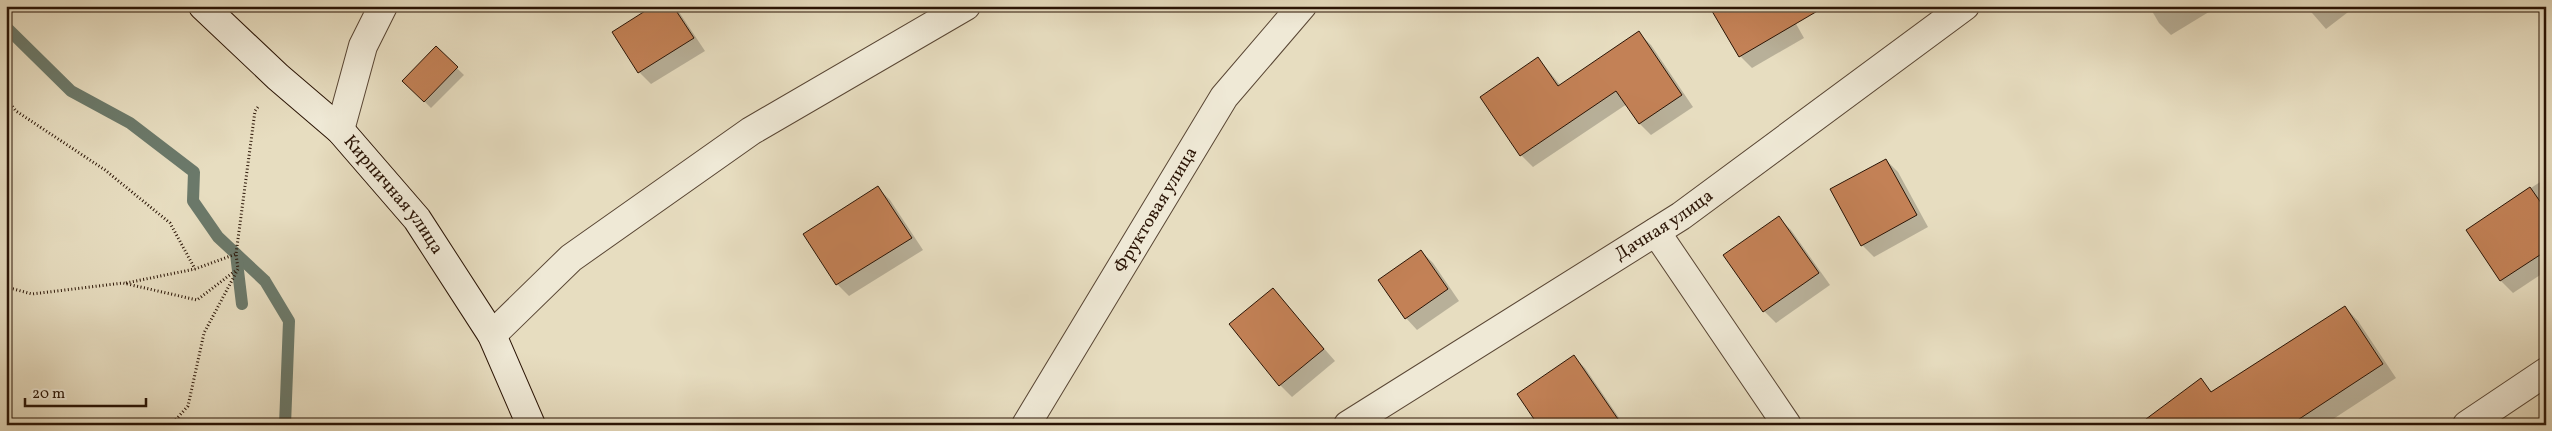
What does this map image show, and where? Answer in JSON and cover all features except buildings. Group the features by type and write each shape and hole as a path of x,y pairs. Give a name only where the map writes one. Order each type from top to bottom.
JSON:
{"street":[{"name":"Кирпичная улица","path":"203,6 278,77 340,130 417,219 492,335 531,425"},
{"path":"340,130 363,46 383,6"},
{"path":"492,335 570,258 751,131 966,6"},
{"name":"Фруктовая улица","path":"1026,425 1224,97 1302,6"},
{"name":"Дачная улица","path":"1348,425 1681,216 1964,6"},
{"path":"1656,232 1787,425"},
{"path":"2467,425 2546,372"}],"path":[{"path":"171,425 188,406 204,332 238,269 236,254 255,112 278,77"},
{"path":"6,98 16,111 105,170 170,223 195,269"},
{"path":"6,287 32,294 123,283 195,269 236,254"},
{"path":"123,283 197,300 238,269"}],"waterway":[{"path":"6,27 71,91 130,123 194,172 193,201 218,237 265,281 289,321 285,425"},
{"path":"236,254 242,304"}]}
